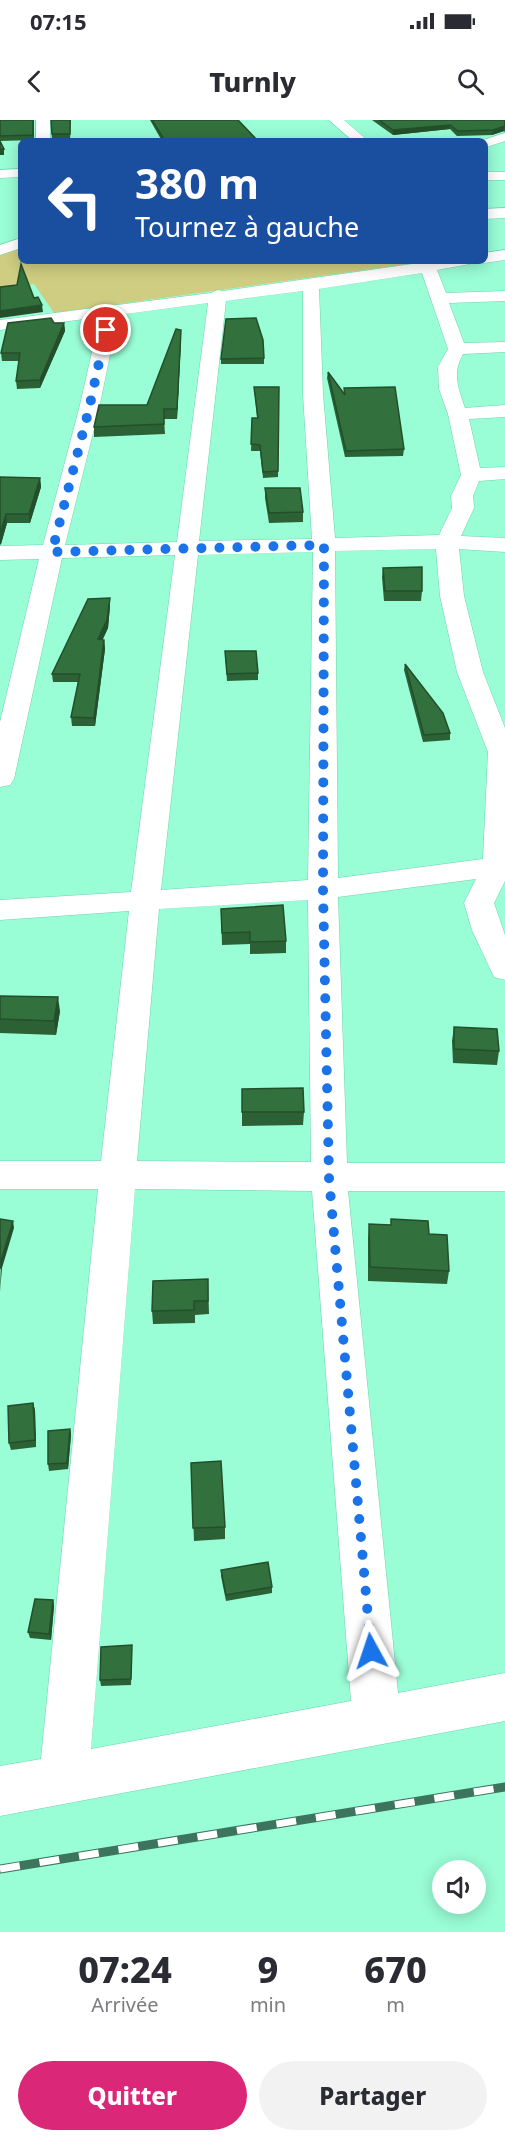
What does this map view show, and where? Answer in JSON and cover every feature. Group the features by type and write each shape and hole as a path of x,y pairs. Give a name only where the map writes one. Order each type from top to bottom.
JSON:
{"street":[{"path":"0,120 12,120"},
{"path":"43,120 43,138"},
{"path":"336,120 357,138"},
{"path":"488,143 505,137"},
{"path":"0,174 18,173"},
{"path":"488,176 505,176"},
{"path":"488,214 505,213"},
{"path":"0,233 18,230"},
{"path":"0,250 18,244"},
{"path":"488,257 505,255"},
{"path":"2,329 110,310 311,285 422,264"},
{"path":"427,264 457,349 447,367 449,389 458,414 471,475 462,496 463,508 447,542 452,596 471,672 503,751 501,866 479,903 487,930 505,969"},
{"path":"311,285 313,394 324,545 323,889 329,1178 377,1722"},
{"path":"64,1777 117,1173 145,900 218,295"},
{"path":"439,298 505,296"},
{"path":"0,779 52,552 89,409 110,310"},
{"path":"457,349 505,347"},
{"path":"458,414 505,411"},
{"path":"471,475 505,473"},
{"path":"0,553 447,542 505,544"},
{"path":"0,910 323,889 501,866"},
{"path":"0,1175 117,1173 329,1178 505,1177"},
{"path":"0,1791 64,1777 505,1697"}],"shaded area":[{"path":"18,246 18,264 408,264 54,313 34,284 15,287 0,293 0,252"}],"building":[{"path":"0,120 33,120 33,135 0,136"},
{"path":"51,120 70,120 70,134 52,134"},
{"path":"152,120 238,120 255,138 163,138"},
{"path":"379,120 505,120 505,126 493,130 458,131 450,125 393,130"},
{"path":"21,264 34,298 38,297 42,305 0,311 0,287 17,285"},
{"path":"51,318 54,323 64,323 40,380 16,381 20,353 1,353 8,323"},
{"path":"256,318 263,340 264,358 221,359 226,319"},
{"path":"176,329 181,330 177,409 164,409 164,424 94,427 99,405 147,405"},
{"path":"328,372 345,395 344,388 395,387 404,449 346,451"},
{"path":"254,387 279,387 278,471 263,472 260,445 251,444 252,418 258,418"},
{"path":"0,477 40,478 29,514 6,514 0,534"},
{"path":"265,488 300,488 303,512 269,513"},
{"path":"422,567 422,591 385,591 383,568"},
{"path":"110,598 107,620 98,639 104,640 94,718 71,717 80,674 52,674 88,599"},
{"path":"225,651 256,651 258,673 227,674"},
{"path":"405,664 443,713 450,733 424,735"},
{"path":"283,905 286,941 250,942 250,932 222,933 221,909"},
{"path":"0,996 58,997 54,1021 0,1019"},
{"path":"454,1027 497,1029 499,1051 454,1049"},
{"path":"303,1088 304,1112 242,1112 242,1089"},
{"path":"0,1219 13,1221 0,1269"},
{"path":"391,1219 428,1221 429,1234 447,1235 449,1271 370,1267 369,1224 391,1225"},
{"path":"208,1279 208,1301 194,1301 194,1310 152,1311 153,1281"},
{"path":"33,1403 35,1440 9,1443 8,1406"},
{"path":"70,1429 67,1463 48,1464 48,1431"},
{"path":"221,1461 225,1527 193,1528 191,1463"},
{"path":"268,1562 272,1587 226,1595 221,1570"},
{"path":"35,1599 53,1600 49,1634 28,1632"},
{"path":"132,1645 131,1679 100,1680 101,1647"}],"railway":[{"path":"0,1869 505,1787"}],"route":[{"path":"106,330 89,409 52,552 324,545 323,889 329,1178 371,1651"}]}
